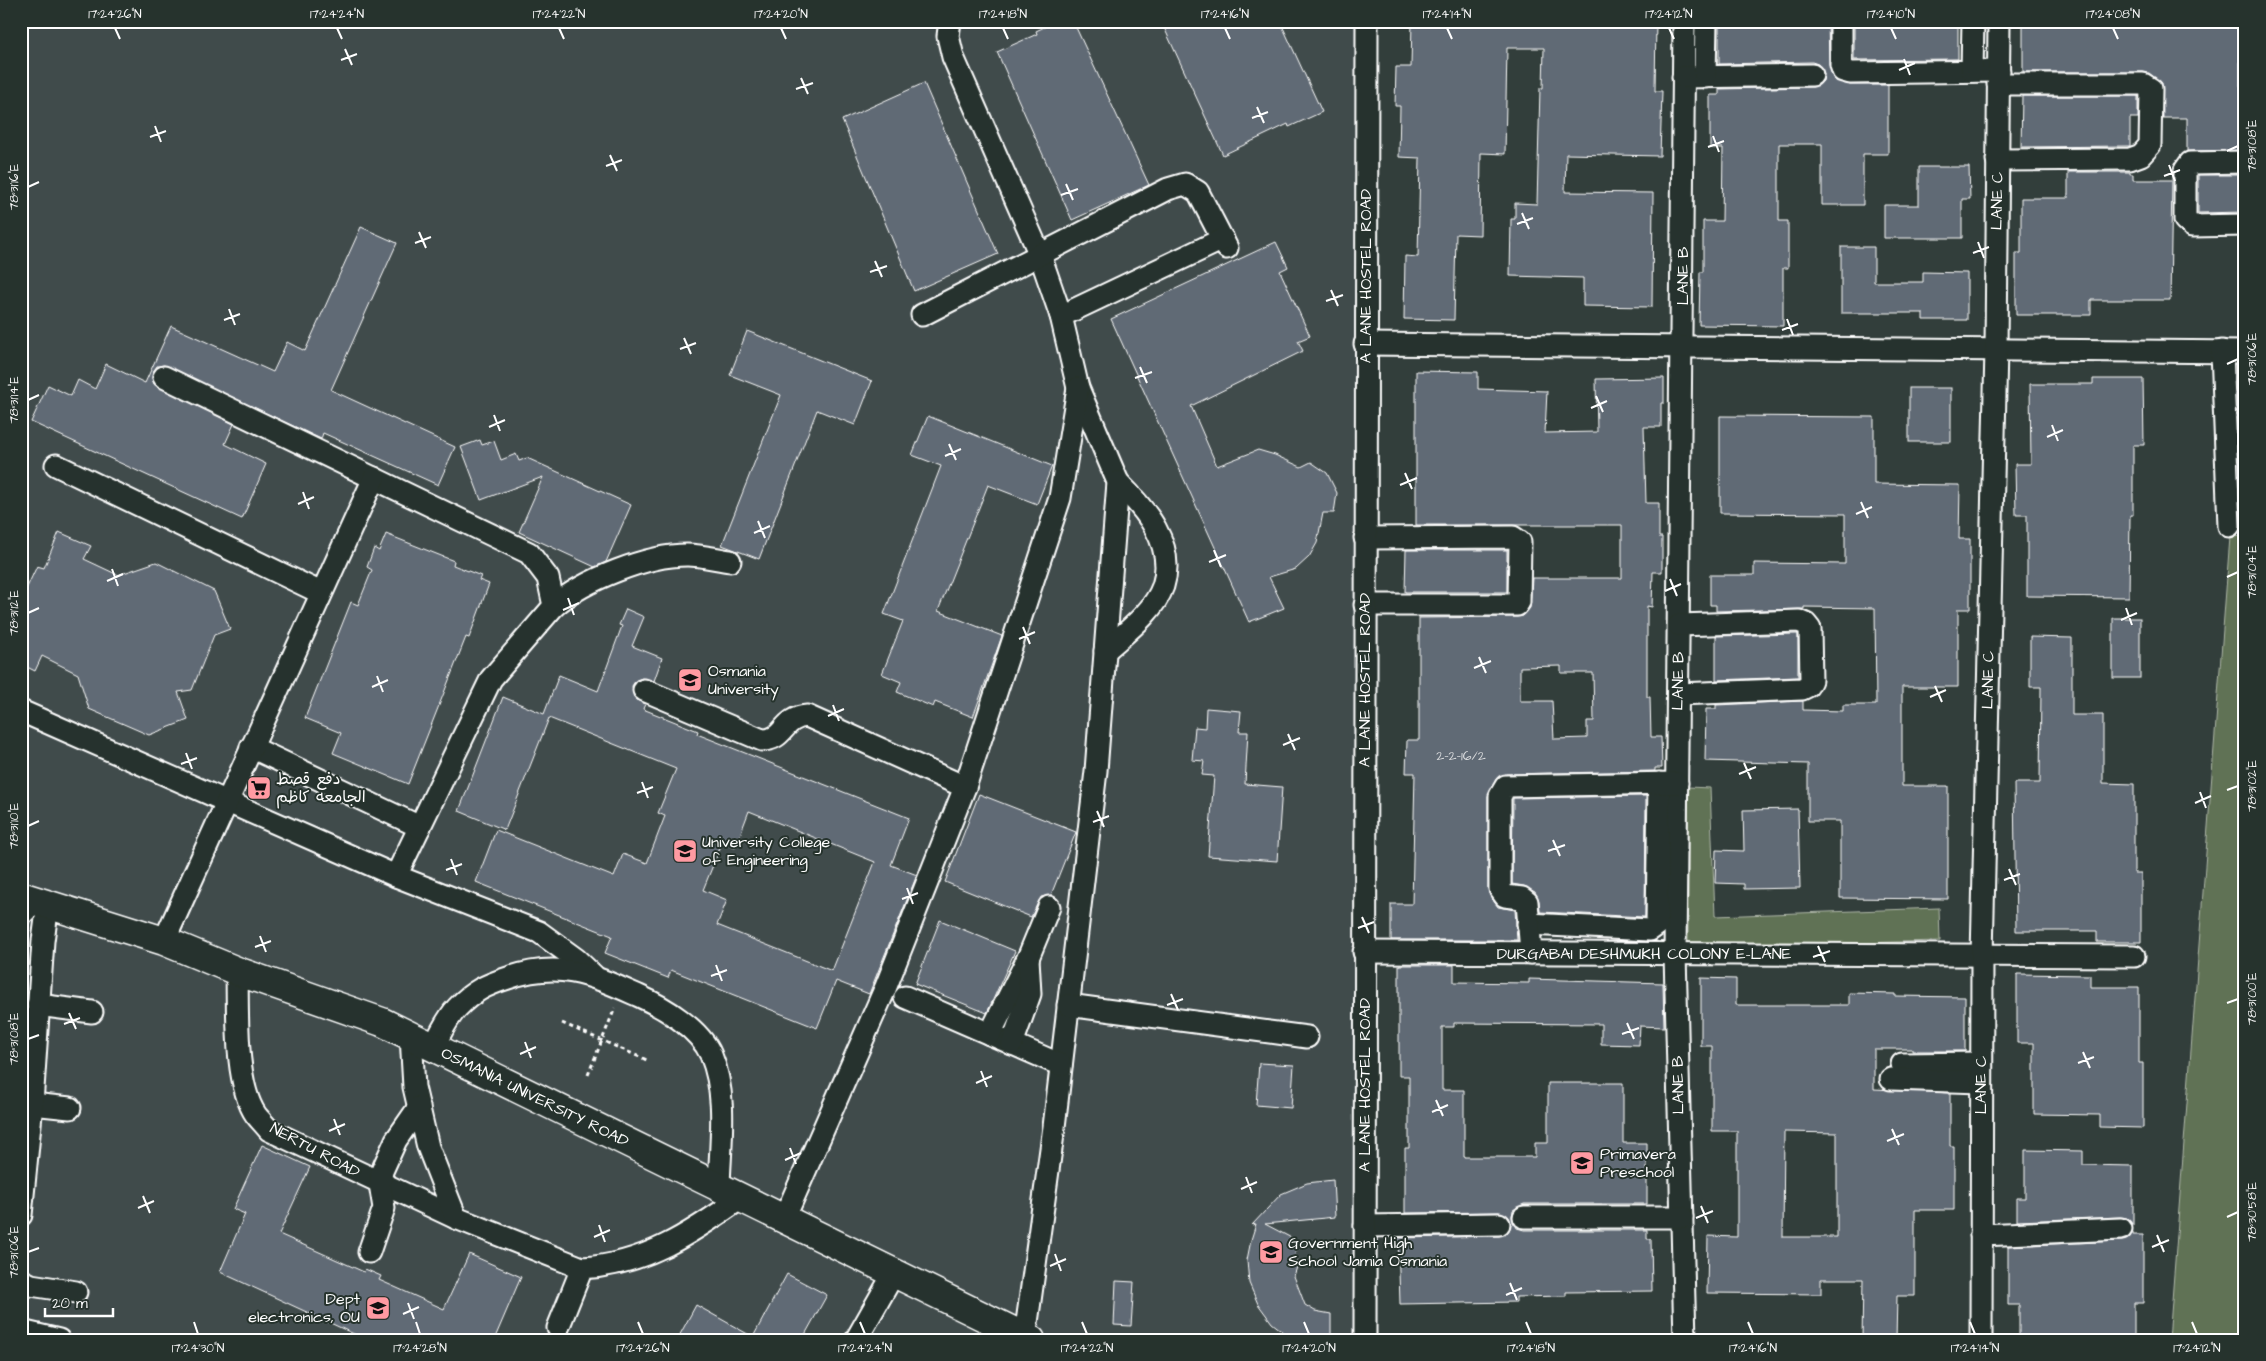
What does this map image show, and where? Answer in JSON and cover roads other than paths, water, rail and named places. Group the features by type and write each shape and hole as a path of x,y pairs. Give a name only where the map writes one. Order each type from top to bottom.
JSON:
{"main road":[{"name":"OSMANIA UNIVERSITY ROAD","path":"32,904 164,941 236,970 382,1022 1028,1338"}],"street":[{"path":"950,21 948,36 953,57 1040,254 1061,316 1078,388 1118,482 1141,505 1155,526 1166,557 1163,586 1151,606 1138,621 1105,651"},
{"name":"A LANE HOSTEL ROAD","path":"1365,1340 1364,952 1367,21"},
{"name":"LANE B","path":"1684,21 1678,694 1668,783 1675,954 1685,1340"},
{"path":"1705,77 1706,21"},
{"path":"1841,21 1841,65 1843,70 1850,73 1972,71 1999,78 2143,84 2151,88 2150,145 2141,155 2130,159 1997,160"},
{"path":"1972,71 1973,21"},
{"name":"LANE C","path":"1981,1340 1982,956 1996,349 2000,21"},
{"path":"1683,77 1812,75"},
{"path":"2245,162 2190,163 2185,170 2186,220 2192,226 2245,225"},
{"path":"922,315 1168,189 1185,184 1198,192 1225,244 1061,316"},
{"path":"1365,344 2245,352"},
{"path":"2222,351 2229,526"},
{"path":"164,377 529,553 548,578 554,606"},
{"path":"784,1219 885,988 965,787 1060,498 1078,388"},
{"path":"56,465 321,593"},
{"path":"164,941 374,478"},
{"path":"1028,1338 1096,771 1118,482"},
{"path":"1365,538 1513,537 1518,538 1520,542 1519,602 1516,605 1365,605"},
{"path":"396,876 491,679 554,606 594,581 631,565 685,555 730,561"},
{"path":"1678,694 1802,689 1808,686 1811,680 1810,629 1806,624 1799,621 1679,625"},
{"path":"644,690 762,740 770,740 778,736 789,721 806,716 965,787"},
{"path":"21,712 396,876 539,932 576,958 594,976"},
{"path":"251,747 420,827"},
{"path":"1528,924 1650,930 1657,924 1668,783 1506,786 1500,796 1500,889 1505,896 1525,899 1531,953"},
{"path":"21,1215 32,1104 43,941 32,904"},
{"path":"990,1034 1028,958 1049,907"},
{"name":"DURGABAI DESHMUKH COLONY E-LANE","path":"1364,952 2134,956"},
{"path":"1012,1044 1030,994 1028,958"},
{"path":"456,1218 428,1147 414,1087 422,1042 455,1009 481,987 529,971 557,969 594,976 653,1002 690,1028 710,1054 721,1099 730,1193 693,1232 664,1248 620,1264 582,1268 558,1328"},
{"name":"NERTU ROAD","path":"236,970 239,1044 246,1093 256,1114 269,1130 380,1184 456,1218 582,1268"},
{"path":"905,997 1061,1065"},
{"path":"38,1005 92,1012"},
{"path":"1068,1005 1307,1037"},
{"path":"1897,1072 1981,1072"},
{"path":"32,1104 70,1108"},
{"path":"369,1252 384,1208 380,1184 382,1171 393,1146 419,1107"},
{"path":"1524,1217 1682,1217"},
{"path":"1365,1226 1499,1224"},
{"path":"1981,1235 2121,1228"},
{"path":"856,1340 894,1273"},
{"path":"21,1280 31,1285 76,1292"},
{"path":"21,1331 58,1340"}],"place":[{"name":"Osmania University","path":"690,680"},
{"name":"دفع قصط الجامعه كاظم","path":"259,788"},
{"name":"University College of Engineering","path":"685,851"},
{"name":"Primavera Preschool","path":"1582,1163"},
{"name":"Government High School Jamia Osmania","path":"1271,1252"},
{"name":"Dept electronics, OU","path":"378,1308"}]}
